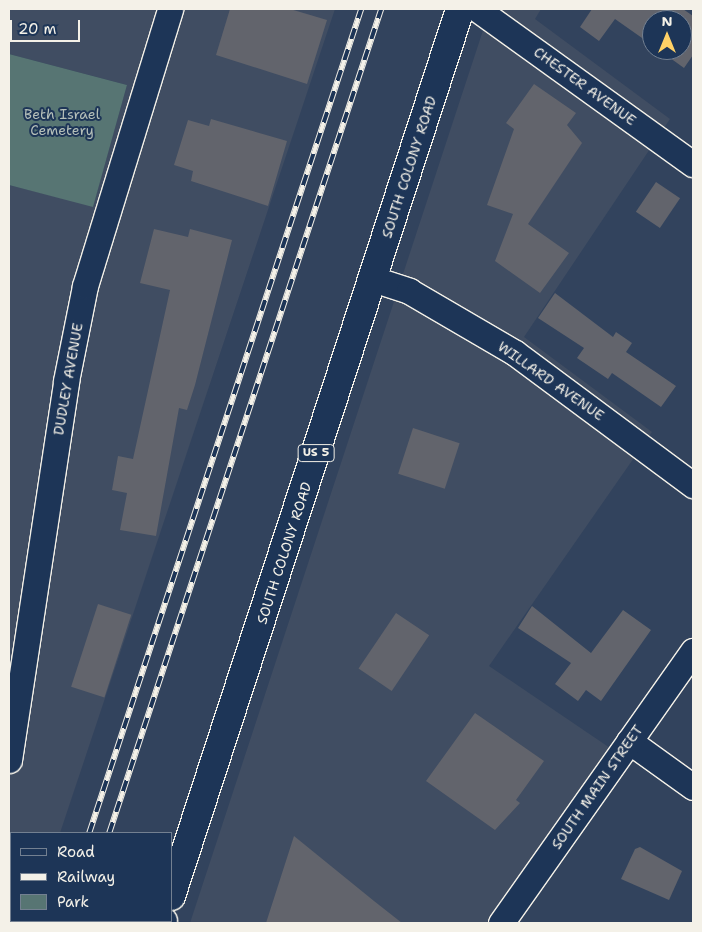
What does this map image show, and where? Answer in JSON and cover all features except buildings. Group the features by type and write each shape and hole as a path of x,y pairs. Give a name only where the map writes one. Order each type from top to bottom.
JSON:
{"main road":[{"name":"SOUTH COLONY ROAD","path":"172,893 460,9"}],"street":[{"name":"DUDLEY AVENUE","path":"9,760 66,381 85,286 170,9"},
{"name":"CHESTER AVENUE","path":"476,9 693,164"},
{"name":"WILLARD AVENUE","path":"373,279 409,291 515,353 693,486"},
{"name":"SOUTH MAIN STREET","path":"501,923 693,651"},
{"path":"629,741 693,787"}],"shaded area":[{"path":"9,9 335,9 60,832 10,832 10,922 30,923 9,923 9,185 93,206 127,85 9,54"},
{"path":"490,9 541,9 535,19 670,119 524,337 652,432 489,666 613,750 491,923 190,923"}],"green space":[{"name":"Beth Israel Cemetery","path":"9,54 127,85 93,207 9,185"}],"railway":[{"path":"89,832 361,9"},
{"path":"109,832 381,9"}]}
